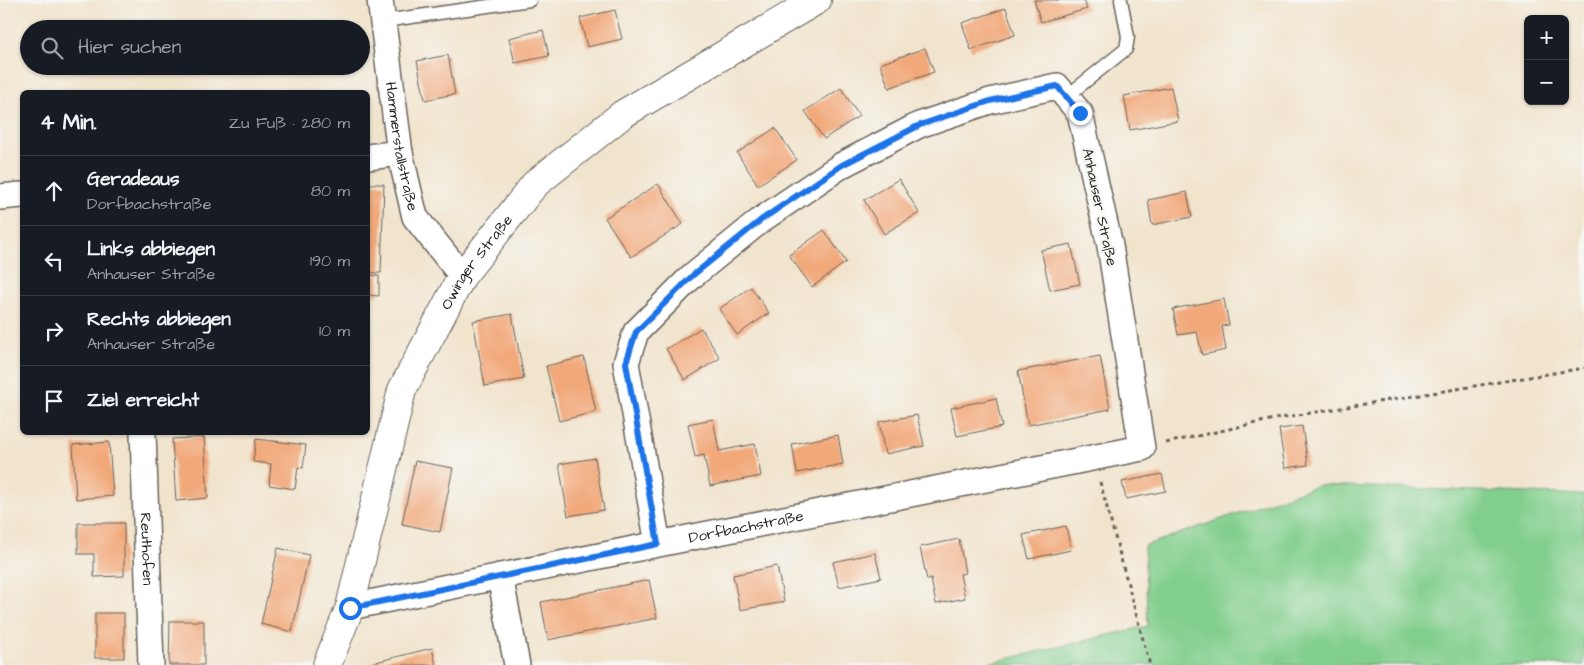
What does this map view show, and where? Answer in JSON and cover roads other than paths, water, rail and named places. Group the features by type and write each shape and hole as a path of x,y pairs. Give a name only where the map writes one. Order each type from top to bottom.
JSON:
{"main road":[{"name":"Owinger Straße","path":"327,665 350,608 402,390 462,276 535,184 623,114 817,0"}],"street":[{"name":"Hammerstallstraße","path":"382,11 400,153 414,217 462,276"},
{"name":"Anhauser Straße","path":"658,544 626,363 636,332 692,276 761,220 842,165 920,125 990,101 1057,86 1080,113 1110,246 1142,448"},
{"path":"370,157 400,153"},
{"path":"0,197 20,194"},
{"name":"Reuthofen","path":"143,435 151,665"},
{"name":"Dorfbachstraße","path":"350,608 658,544 1142,448"},
{"path":"500,576 517,665"}],"lane":[{"path":"382,11 530,0"},
{"path":"1066,97 1126,49 1128,37 1121,0"}]}
